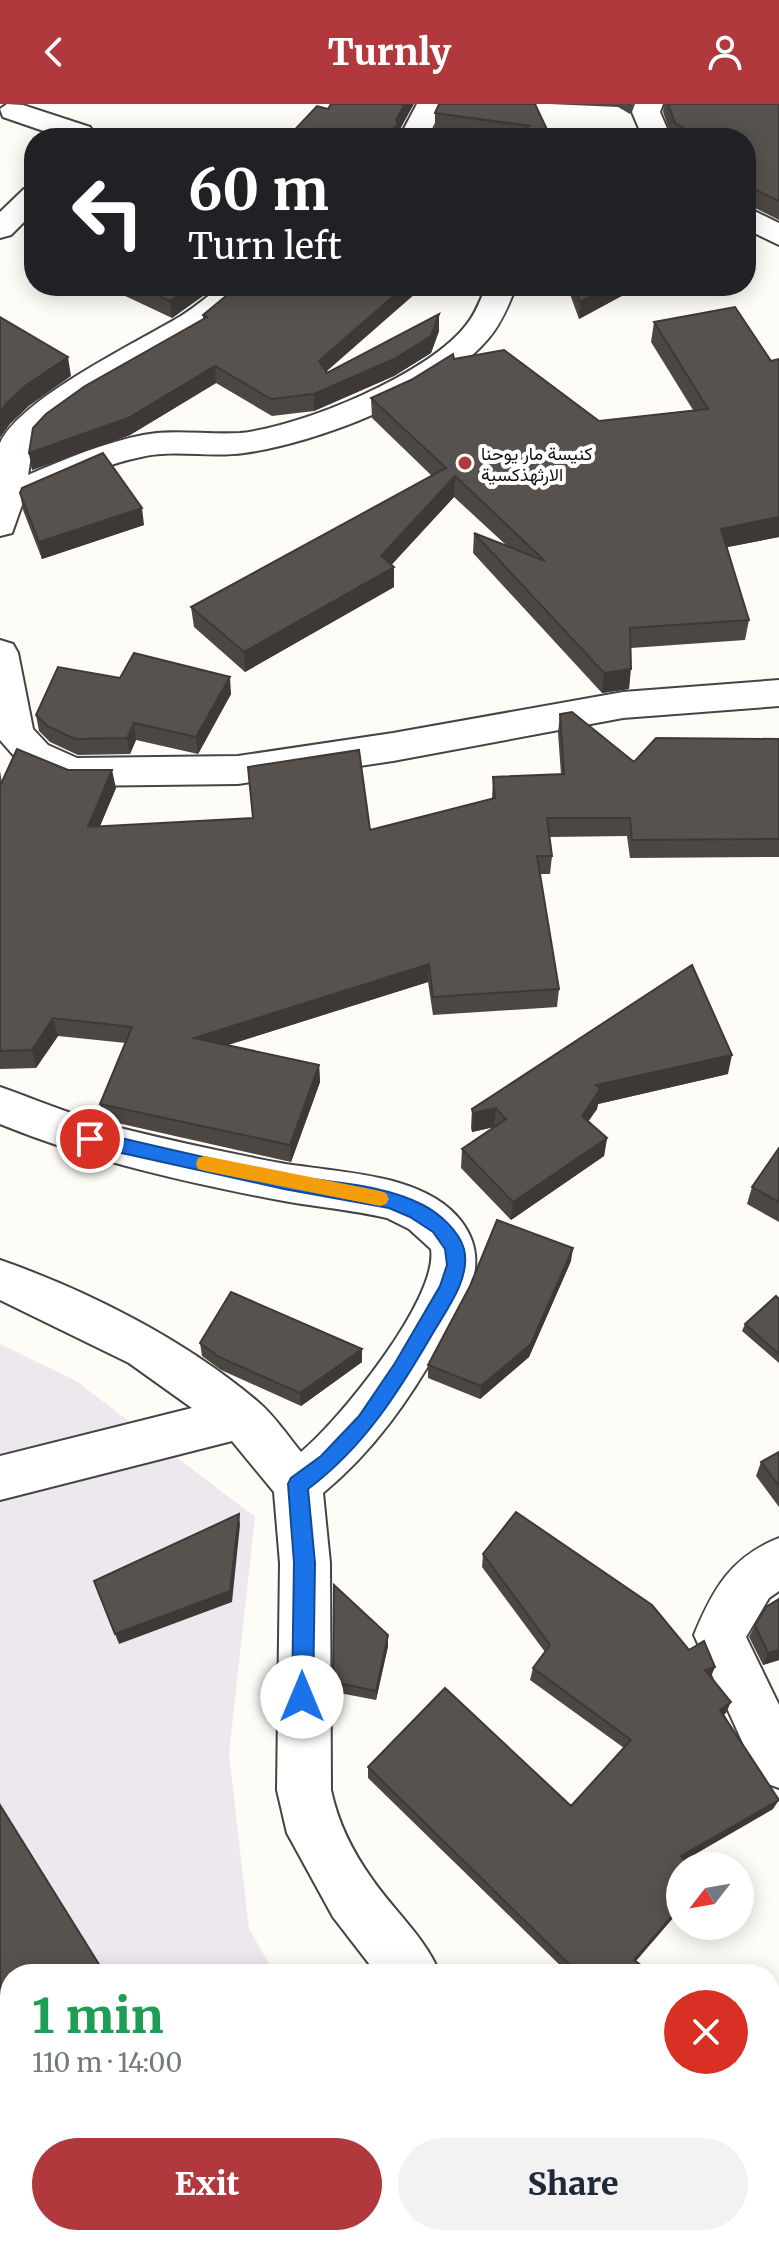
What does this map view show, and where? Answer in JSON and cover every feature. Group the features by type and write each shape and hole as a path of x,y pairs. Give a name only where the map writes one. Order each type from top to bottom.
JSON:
{"street":[{"path":"418,128 431,104"},
{"path":"649,104 646,112 653,128"},
{"path":"13,111 65,128"},
{"path":"0,229 24,205"},
{"path":"756,222 779,236"},
{"path":"4,511 17,441 35,422 75,393 196,320 227,296"},
{"path":"4,511 131,448 162,442 241,443 268,439 345,413 427,372 459,349 477,334 496,296"},
{"path":"0,653 15,734 35,755 73,772 155,773 252,768 393,747 623,705 779,693"},
{"path":"0,1105 90,1139 284,1182 390,1201 417,1211 439,1227 454,1247 457,1265 448,1289 366,1423 328,1462 298,1484"},
{"path":"0,1280 32,1291 145,1348 242,1417 298,1484 305,1563 304,1790 314,1833 352,1898 404,1964"},
{"path":"0,1478 242,1417"},
{"path":"779,1562 751,1581 719,1635 779,1762"}],"shaded area":[{"path":"0,1344 76,1381 255,1517 229,1754 249,1929 269,1964 0,1964"}],"building":[{"path":"331,104 405,104 394,128 296,128 317,106 328,109"},
{"path":"439,104 535,104 546,128 527,128 529,126 435,113"},
{"path":"668,104 779,104 779,201 756,190 756,128 683,128 675,123"},
{"path":"159,296 177,296 170,301"},
{"path":"226,296 394,296 319,361 327,373 439,314 431,336 394,359 314,394 271,399 215,366 128,418 29,453 33,428 46,414 85,386 207,317 203,315"},
{"path":"578,296 591,296 580,302"},
{"path":"735,307 771,361 779,359 779,517 721,529 749,620 630,628 631,669 604,673 474,533 545,561 455,476 381,556 394,567 244,652 191,607 446,468 371,398 411,380 453,354 454,359 504,350 599,421 708,409 654,322"},
{"path":"0,317 68,357 25,386 0,413"},
{"path":"103,453 142,508 39,542 20,493 22,488"},
{"path":"134,653 230,677 196,737 134,723 127,738 75,739 47,726 36,715 58,667 120,678"},
{"path":"572,712 634,762 656,738 779,739 779,839 632,840 630,818 547,818 552,856 537,856 559,989 433,997 429,964 194,1038 319,1065 290,1145 100,1104 132,1027 53,1018 32,1050 0,1051 0,786 17,749 68,770 112,770 88,827 253,818 248,767 359,750 370,830 495,798 493,777 564,774 560,714"},
{"path":"692,965 732,1055 596,1085 600,1089 582,1116 607,1138 513,1202 462,1149 506,1119 496,1108 473,1113 472,1109"},
{"path":"779,1148 779,1202 752,1187"},
{"path":"497,1220 573,1248 531,1344 481,1386 428,1365 470,1286"},
{"path":"231,1292 362,1349 300,1393 219,1357 200,1343"},
{"path":"776,1296 779,1299 779,1354 745,1324"},
{"path":"779,1452 779,1486 761,1462"},
{"path":"516,1512 652,1605 689,1650 704,1641 715,1667 705,1670 731,1702 720,1710 779,1800 688,1852 666,1852 666,1923 634,1960 639,1964 569,1964 368,1767 445,1688 571,1806 631,1740 533,1668 550,1645 483,1554"},
{"path":"239,1514 230,1591 115,1634 94,1581"},
{"path":"334,1585 388,1635 376,1691 333,1682"},
{"path":"779,1599 779,1650 768,1653 755,1625 766,1607"},
{"path":"0,1805 99,1964 0,1964"}],"slow traffic":[{"path":"205,1164 380,1199"}],"place":[{"name":"كنيسة مار يوحنا الارثهذكسية","path":"465,463"}],"route":[{"path":"90,1139 284,1182 390,1201 417,1211 439,1227 454,1247 457,1265 448,1289 402,1369 366,1423 328,1462 298,1484 305,1563 302,1697"}]}
